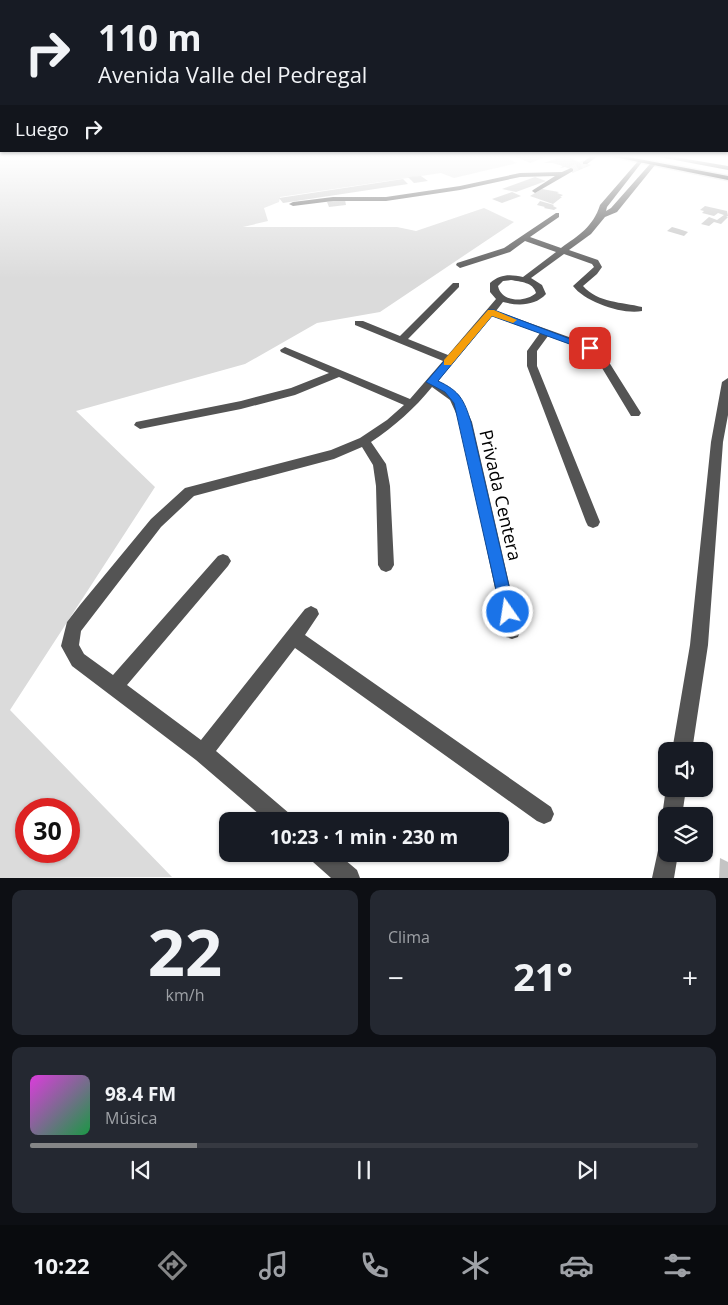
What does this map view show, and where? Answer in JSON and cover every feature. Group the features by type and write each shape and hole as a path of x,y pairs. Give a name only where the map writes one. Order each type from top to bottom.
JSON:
{"street":[{"path":"294,204 333,199 386,199 400,197"},
{"path":"602,215 603,207 611,197"},
{"path":"524,279 588,232 602,215 614,210 625,197"},
{"path":"460,265 507,250 556,215"},
{"path":"524,238 595,262 598,267 578,286 582,292 590,298 639,309"},
{"path":"505,278 524,279 539,287 541,291 539,297 523,302 502,298 494,292 493,285 505,278"},
{"path":"401,340 456,285"},
{"path":"272,812 203,753 78,660 70,646 74,628 86,610 156,523 190,492 334,454 364,441 412,404 502,298"},
{"path":"491,312 590,348 603,361 634,413"},
{"path":"358,323 450,360"},
{"path":"545,333 532,351 532,366 593,522"},
{"path":"285,350 412,404"},
{"path":"140,425 241,405 295,391 338,373"},
{"name":"Privada Centera","path":"432,382 449,390 459,402 466,422 512,631"},
{"path":"683,742 699,645 718,442 728,382"},
{"path":"364,441 379,464 383,486 386,565"},
{"path":"114,688 223,560"},
{"path":"203,753 311,614"},
{"path":"294,637 544,814"},
{"path":"330,862 349,878"},
{"path":"663,878 666,862"}],"shaded area":[{"path":"0,197 280,197 279,202 264,208 268,221 243,227 397,227 416,231 484,208 514,222 380,312 317,323 245,364 76,411 155,487 10,710 172,877 0,878"}],"building":[{"path":"286,197 323,197 283,203 279,198"},
{"path":"498,197 518,197 502,203 492,199"},
{"path":"533,197 562,197 553,204"},
{"path":"345,200 346,205 329,207 327,202"},
{"path":"540,201 554,205 557,208 554,210 537,205"},
{"path":"705,206 727,211 728,216 726,217 728,217 721,224 714,222 709,226 701,224 709,217 717,220 724,215 718,213 714,216 702,213 704,211 700,210"},
{"path":"672,227 688,232 684,236 667,231"},
{"path":"720,858 728,862 728,878 719,878"}],"slow traffic":[{"path":"448,362 491,312 513,320"}],"route":[{"path":"508,612 466,422 459,402 449,390 432,382 491,312 590,348"}]}
